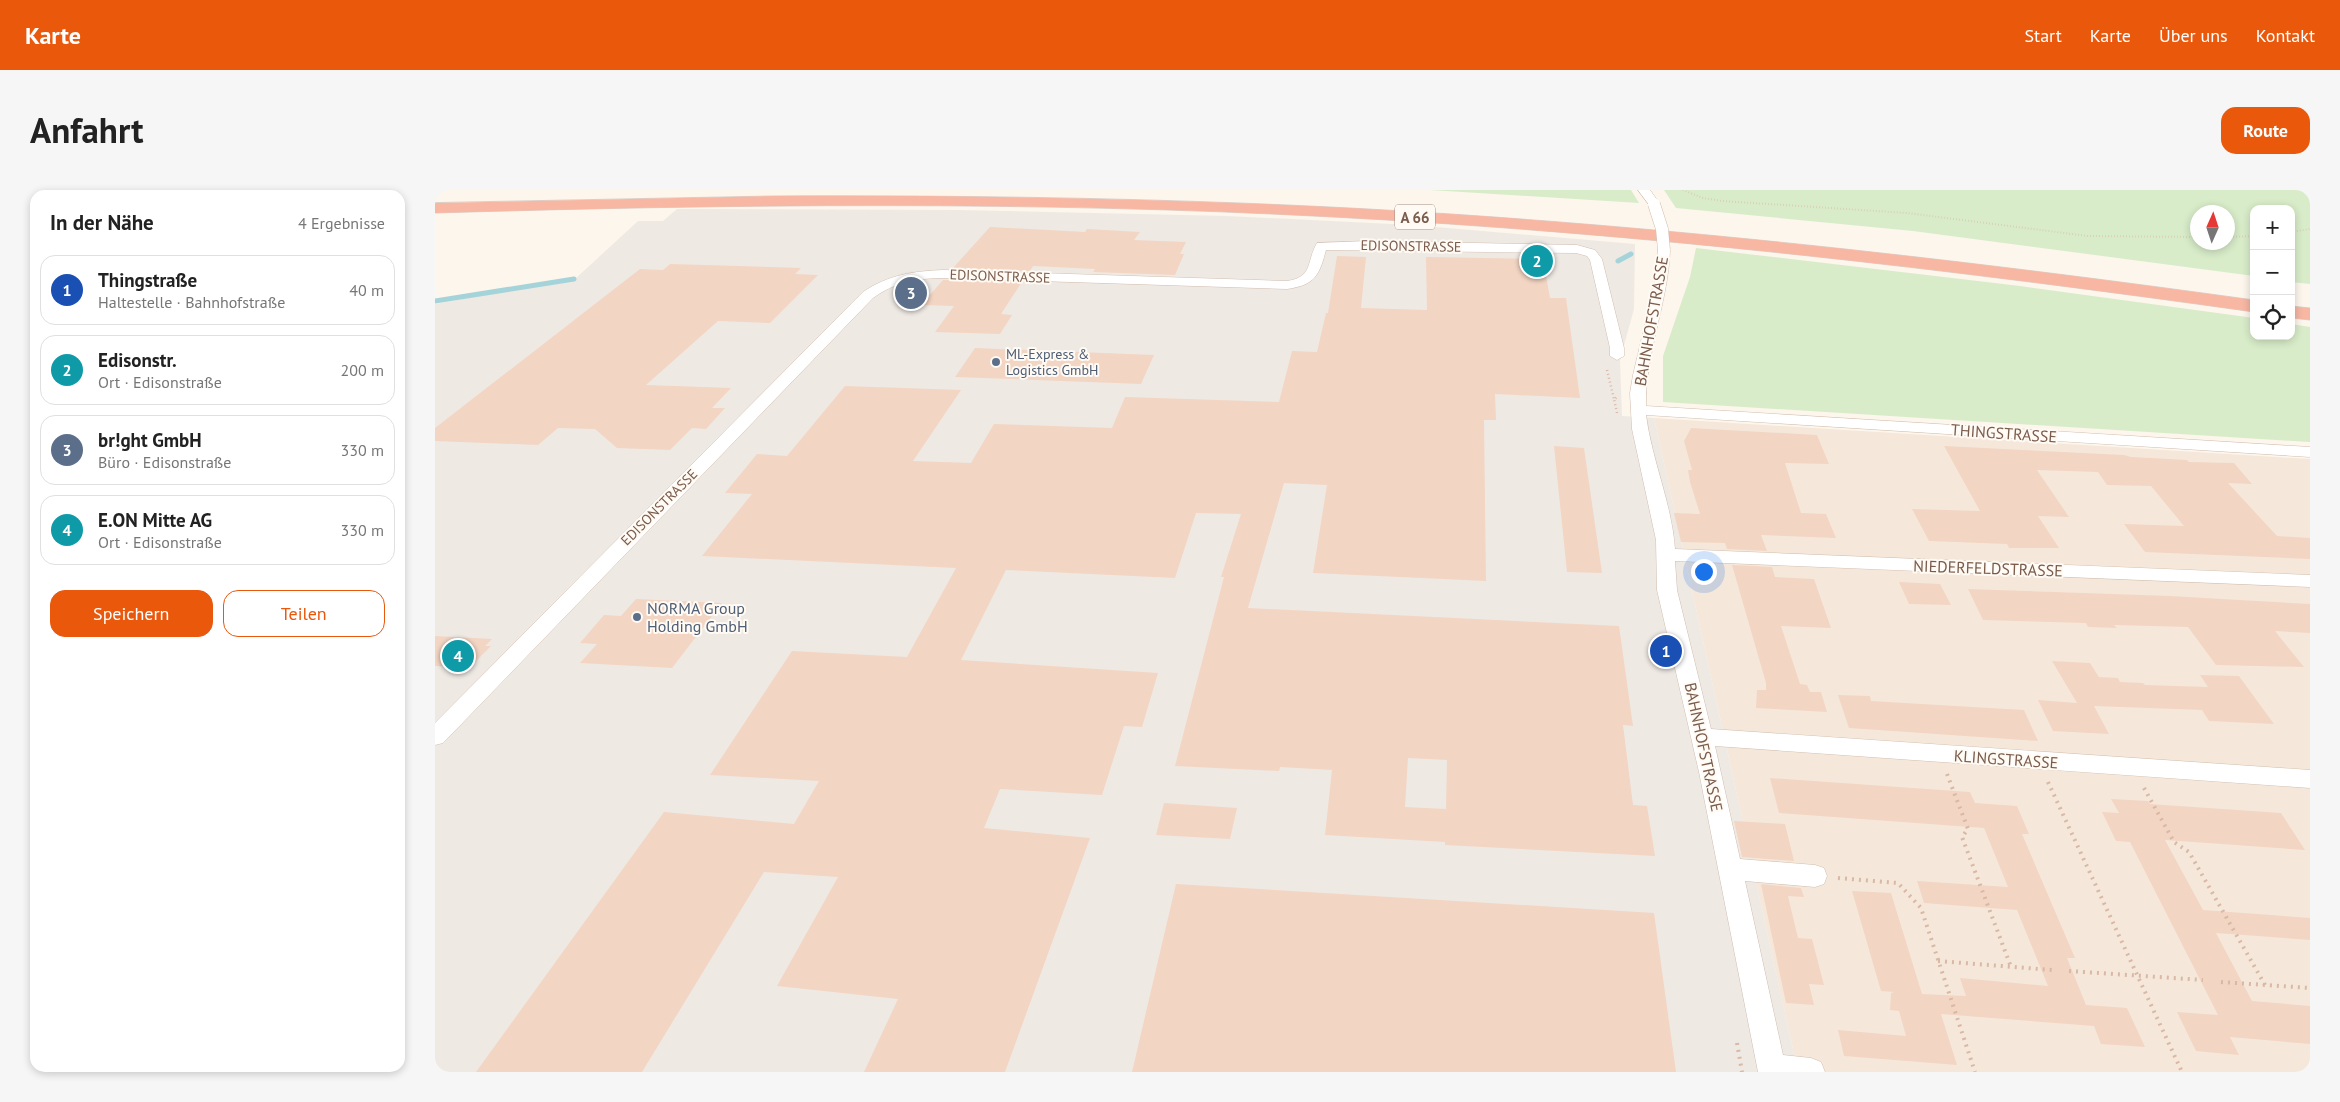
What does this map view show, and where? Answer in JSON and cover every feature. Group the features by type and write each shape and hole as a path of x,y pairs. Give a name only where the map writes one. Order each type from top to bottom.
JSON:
{"highway":[{"path":"435,193 541,190"},
{"path":"1164,190 1336,196"},
{"name":"A 66","path":"435,208 692,202 945,201 1112,204 1352,213 1491,222 1765,245 1989,270 2250,305"},
{"name":"A 66","path":"1431,202 1467,204"},
{"path":"1521,208 1673,220"},
{"path":"2295,312 2310,314"}],"street":[{"name":"BAHNHOFSTRASSE","path":"1643,190 1654,204 1662,229 1664,250 1663,271 1640,376 1638,410 1665,540 1664,574 1667,590 1731,869 1772,1070"},
{"name":"EDISONSTRASSE","path":"435,737 868,295 893,279 910,275 944,274 1287,286 1303,283 1311,277 1321,246 1582,250"},
{"name":"BAHNHOFSTRASSE","path":"1582,250 1591,253 1596,259 1617,348 1617,356"},
{"name":"THINGSTRASSE","path":"1638,410 2310,452"},
{"name":"NIEDERFELDSTRASSE","path":"1665,555 2310,581"},
{"name":"KLINGSTRASSE","path":"1702,738 2310,779"},
{"path":"1731,869 1815,876"},
{"path":"1772,1070 1811,1072"}],"path":[{"path":"1683,190 1703,198 1722,201 1907,213 2088,236 2190,237"},
{"path":"2295,231 2310,229"},
{"path":"2235,237 2250,236"},
{"path":"1614,400 1605,363 1617,356"},
{"path":"1939,754 1968,829 1962,837 2011,967"},
{"path":"2039,761 2182,1072"},
{"path":"2133,768 2174,842 2189,852 2265,985"},
{"path":"1815,876 1898,883 1921,908 1975,1072"},
{"path":"1938,961 2051,970"},
{"path":"2069,971 2203,980"},
{"path":"2221,982 2310,988"}],"shaded area":[{"path":"677,209 960,210 1227,216 1412,225 1635,244 1634,309 1620,360 1622,416 1654,418 1798,1072 435,1072 435,304 575,279 638,221 663,221"},
{"path":"1654,418 2310,459 2310,1072 1798,1072"}],"green space":[{"path":"1430,190 1631,190 1639,203"},
{"path":"1664,190 2310,190 2310,284 2295,282 2295,205 2250,205 2250,275 1913,231 1676,208"},
{"path":"1696,248 2020,286 2250,317 2250,340 2295,340 2295,325 2310,327 2310,442 1663,402 1663,356 1690,277"}],"building":[{"path":"990,227 1085,232 1087,229 1140,232 1134,240 1186,242 1180,254 1184,254 1175,275 1093,272 1095,269 1033,266 1030,271 953,268"},
{"path":"1337,256 1366,257 1361,308 1427,310 1426,257 1543,259 1550,298 1566,298 1580,398 1495,394 1496,420 1484,420 1486,581 1313,573 1327,485 1284,483 1248,608 1619,626 1633,726 1623,725 1633,805 1647,806 1655,856 1445,845 1445,842 1325,835 1332,770 1280,767 1279,771 1175,766 1224,577 1221,577 1241,514 1196,513 1175,578 1006,570 961,660 1158,673 1142,727 1124,726 1102,795 1000,789 984,828 1090,838 1005,1072 864,1072 898,999 777,986 838,877 764,872 642,1072 476,1072 664,812 794,824 819,781 710,775 792,651 907,657 956,568 702,556 752,494 725,493 757,454 787,456 845,386 961,390 913,461 971,463 994,424 1112,428 1125,397 1279,402 1292,351 1317,352 1326,313 1328,313","holes":["1408,758 1447,760 1446,809 1405,807"]},
{"path":"670,264 801,268 795,274 818,275 770,323 718,321 646,385 731,388 712,408 725,408 706,429 692,428 670,450 617,448 595,429 558,428 538,445 435,441 435,428 640,269 663,270"},
{"path":"943,280 1022,282 1001,314 1012,315 1000,334 935,332 954,306 921,305"},
{"path":"975,348 1154,355 1141,384 955,377"},
{"path":"1691,428 1817,435 1829,464 1785,463 1801,513 1826,514 1836,538 1761,535 1767,551 1727,549 1725,543 1681,542 1674,513 1700,514 1690,482 1688,470 1692,470 1684,441"},
{"path":"1554,446 1584,448 1602,573 1567,572"},
{"path":"1944,446 2124,455 2187,460 2189,462 2234,463 2252,484 2228,483 2277,536 2310,538 2310,559 2145,552 2124,524 2184,526 2151,486 2107,485 2098,472 2037,470 2069,517 2038,516 2059,548 2009,548 2007,544 1929,541 1912,509 1980,511"},
{"path":"1732,565 1772,567 1775,577 1814,579 1831,628 1781,626 1800,684 1807,685 1810,692 1821,692 1827,712 1756,708 1757,690 1766,690 1766,683"},
{"path":"1899,582 1940,584 1951,605 1909,604"},
{"path":"1968,589 2170,596 2310,604 2310,633 2275,631 2304,667 2216,665 2188,627 2114,625 2117,628 2088,627 2086,623 1983,620"},
{"path":"636,599 722,603 672,668 580,663 597,644 580,643 604,615 621,616"},
{"path":"435,636 492,639 485,646 491,646 470,667 435,666"},
{"path":"2052,661 2090,663 2099,677 2118,678 2120,682 2143,683 2145,685 2208,687 2200,675 2239,676 2274,724 2209,721 2202,710 2094,706 2109,734 2053,731 2038,700 2077,703"},
{"path":"1838,695 1870,696 1871,701 2024,710 2038,741 1849,728"},
{"path":"1770,778 1970,792 1975,803 2017,806 2029,834 2022,834 2075,958 2067,958 2086,1005 2127,1008 2145,1047 2101,1044 2094,1026 1941,1014 1957,1065 1844,1056 1838,1030 1906,1036 1899,1011 1890,1010 1891,993 1894,992 1881,991 1852,891 1891,893 1922,994 1966,996 1960,978 2048,986 2017,910 1924,903 1917,881 2008,887 1984,828 1779,813"},
{"path":"2111,799 2148,801 2150,804 2281,813 2305,850 2165,840 2203,910 2310,918 2310,940 2216,933 2252,1001 2310,1006 2310,1044 2230,1037 2239,1055 2196,1051 2177,1012 2218,1015 2130,842 2116,841 2102,812 2119,813"},
{"path":"1164,803 1237,808 1230,839 1156,835"},
{"path":"1734,821 1785,824 1794,861 1742,857"},
{"path":"1176,884 1654,913 1676,1072 1132,1072"},
{"path":"1761,884 1801,888 1804,897 1788,896 1798,938 1812,939 1824,985 1809,984 1814,1005 1786,1003"}],"waterway":[{"path":"1618,261 1631,254"},
{"path":"435,301 574,279"}],"place":[{"name":"Edisonstr.","path":"1537,261"},
{"name":"br!ght GmbH","path":"911,293"},
{"name":"ML-Express & Logistics GmbH","path":"996,362"},
{"name":"NORMA Group Holding GmbH","path":"637,617"},
{"name":"Thingstraße","path":"1666,651"},
{"name":"E.ON Mitte AG","path":"458,656"}]}
